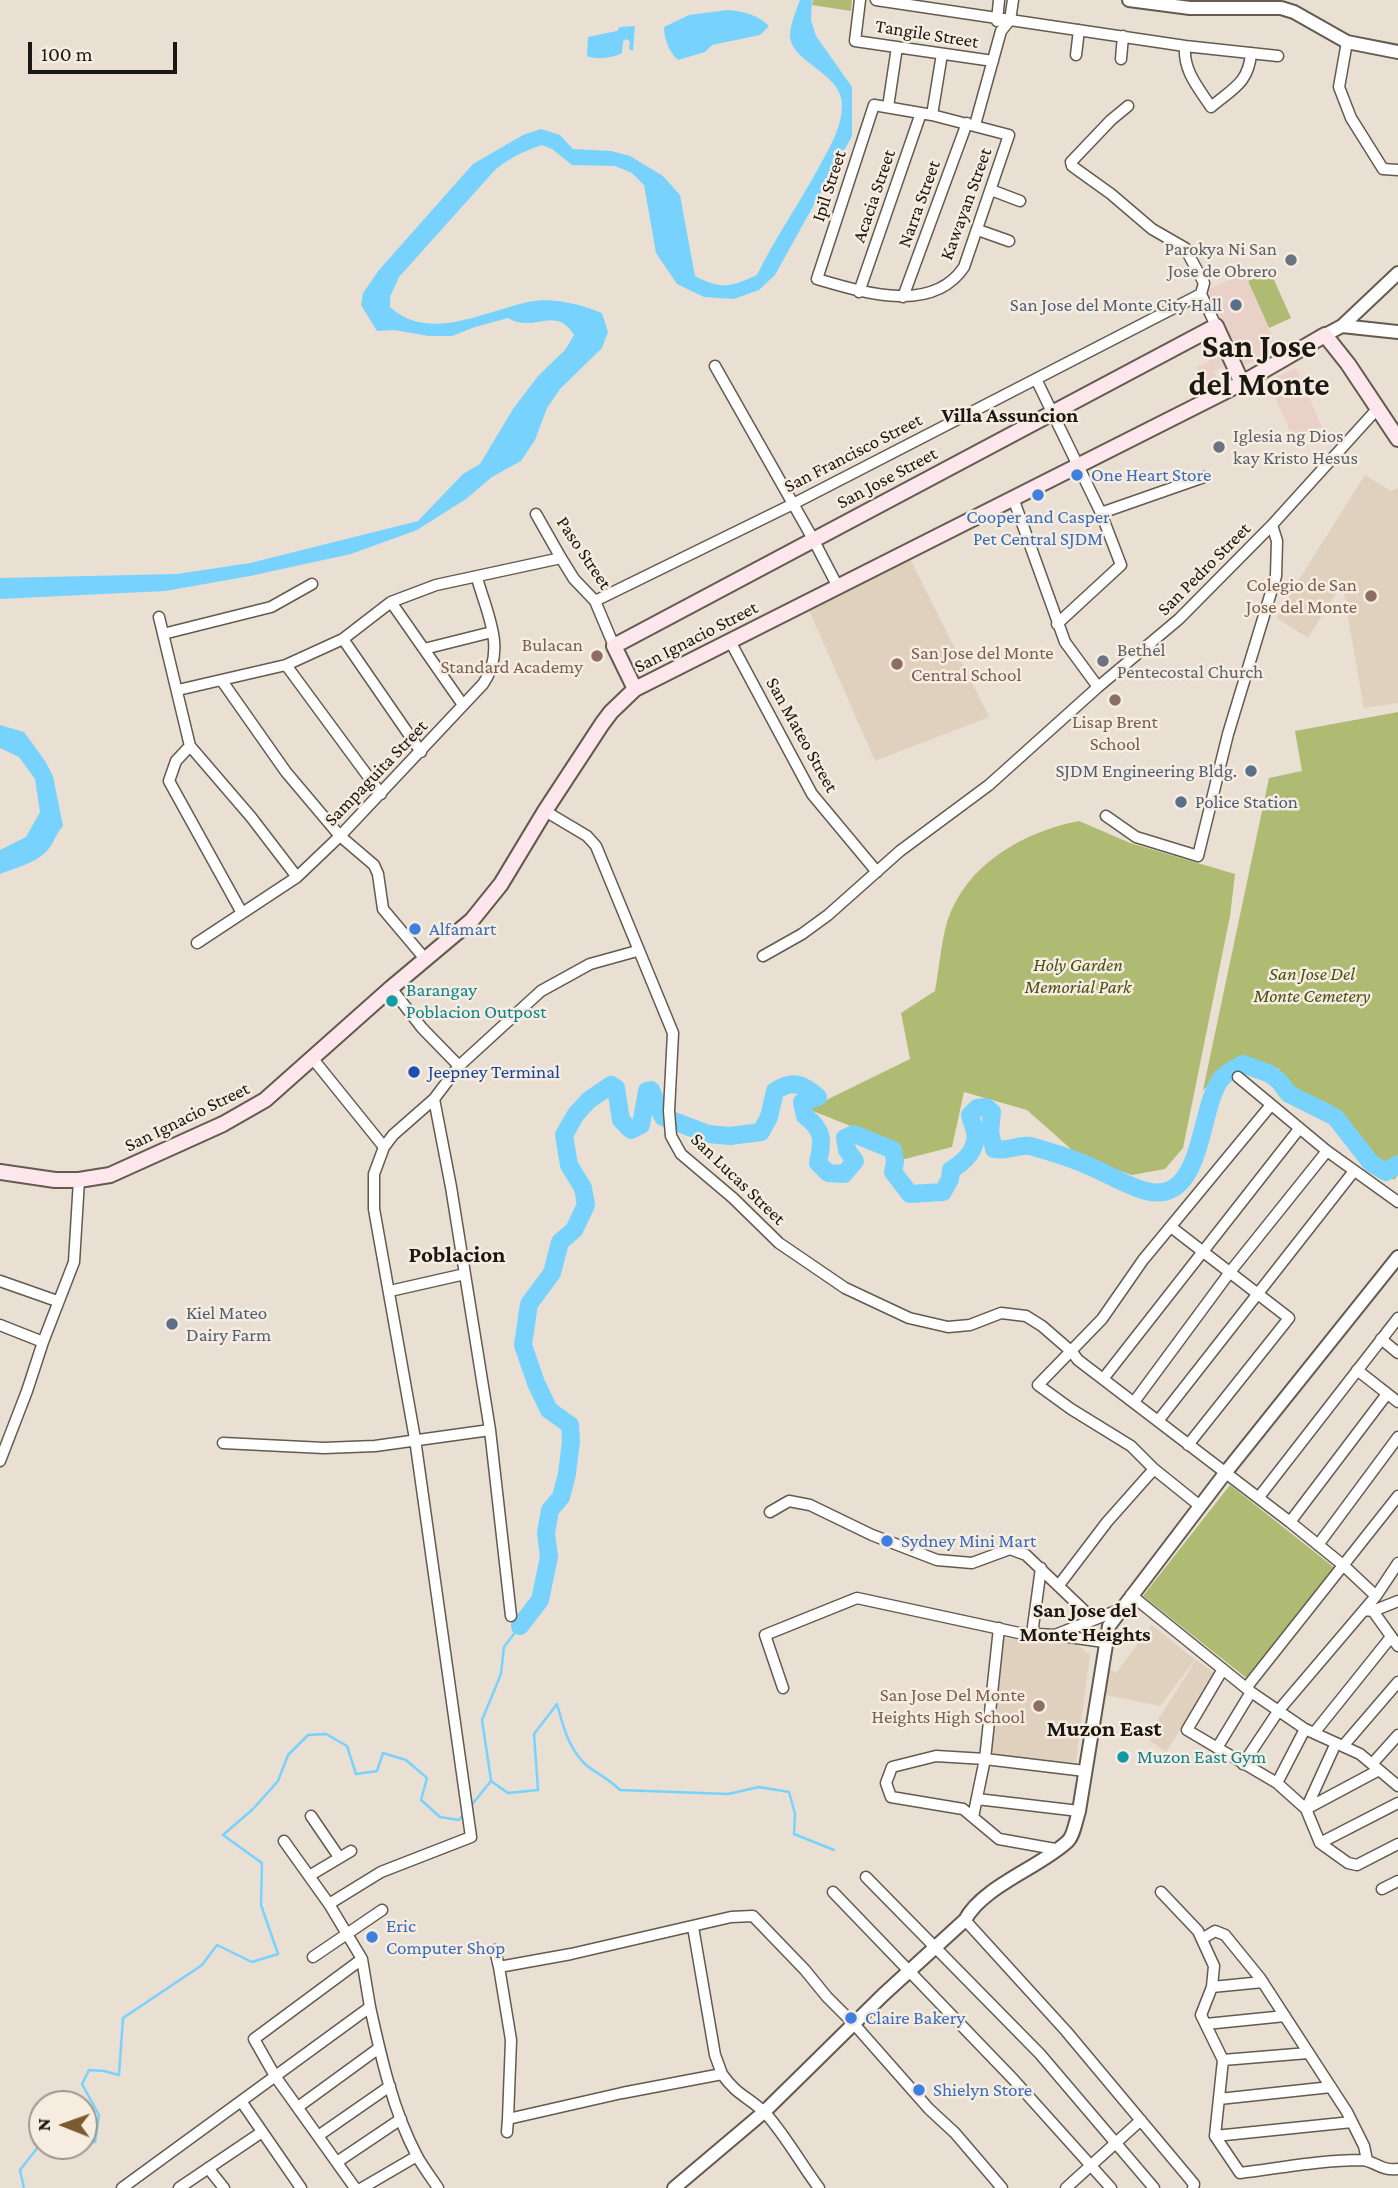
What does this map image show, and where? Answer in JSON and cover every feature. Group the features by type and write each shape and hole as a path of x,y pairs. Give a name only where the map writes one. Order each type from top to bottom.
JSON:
{"main road":[{"path":"1216,326 1242,383"},
{"name":"San Jose Street","path":"614,646 1216,326"},
{"path":"1325,335 1398,439"},
{"name":"San Ignacio Street","path":"0,1172 55,1180 79,1180 110,1175 177,1147 265,1100 472,920 485,905 611,712 635,690 1242,383 1325,335"},
{"name":"Paso Street","path":"614,646 635,690"}],"street":[{"name":"Tangile Street","path":"860,0 855,41 993,61"},
{"path":"876,0 1185,46 1278,56"},
{"path":"1129,0 1189,8 1282,8 1348,42 1398,52"},
{"path":"1000,31 996,18 998,3 1012,4 1010,20"},
{"name":"Narra Street","path":"904,297 971,124 993,61 1000,31 1010,20"},
{"path":"1076,55 1079,30"},
{"path":"1121,59 1123,36"},
{"path":"1348,42 1339,87 1351,118 1383,169 1398,170"},
{"path":"1185,46 1187,70 1211,107 1244,79 1249,72 1251,53"},
{"path":"897,47 888,107 971,124"},
{"name":"Acacia Street","path":"859,292 927,114 942,54"},
{"name":"Ipil Street","path":"859,292 817,279 874,105 888,107"},
{"path":"1128,106 1111,120 1072,162 1072,166 1111,194 1152,229 1185,248 1204,283 1201,294 1216,326"},
{"name":"Kawayan Street","path":"904,297 931,291 952,282 964,267 1009,135 971,124"},
{"path":"992,190 1020,201"},
{"path":"978,230 1009,241"},
{"name":"San Ignacio Street","path":"1325,335 1342,326 1398,273"},
{"path":"859,292 904,297"},
{"name":"San Francisco Street","path":"594,601 793,504 1201,294"},
{"path":"1342,326 1398,332"},
{"path":"715,366 838,587"},
{"path":"1036,379 1101,513 1121,565 1057,624"},
{"name":"San Pedro Street","path":"763,956 811,928 900,851 989,785 1179,619 1272,526 1378,408"},
{"path":"1101,513 1203,477"},
{"path":"1013,498 1065,642 1098,687"},
{"name":"Paso Street","path":"536,514 574,579 594,601 614,646"},
{"path":"1106,816 1136,837 1198,856 1228,734 1276,576 1278,541 1272,526"},
{"path":"178,690 286,665 343,639 391,602 436,585 561,558"},
{"name":"Sampaguita Street","path":"197,943 297,877 341,836 421,752 491,673 496,656 477,578"},
{"path":"163,634 271,607 312,584"},
{"path":"391,602 463,705"},
{"path":"159,617 190,746 251,817 297,877"},
{"path":"424,649 492,632"},
{"path":"343,639 421,752"},
{"name":"San Mateo Street","path":"730,642 813,794 877,872"},
{"path":"286,665 381,794"},
{"path":"222,681 286,772 341,836 374,864 383,909 426,960"},
{"path":"190,746 176,761 169,781 242,913"},
{"name":"San Lucas Street","path":"545,811 587,836 596,846 673,1033 669,1112 671,1136 681,1154 733,1198 779,1243 845,1288 909,1318 948,1327 970,1325 1001,1313 1026,1316 1042,1326 1078,1360 1259,1497 1343,1565 1376,1596"},
{"path":"329,1904 381,1872 471,1837 415,1439 372,1192 374,1174 384,1147 393,1135 434,1100 459,1066 541,991 590,964 637,951"},
{"path":"391,988 422,1028 459,1066"},
{"path":"313,1059 384,1147"},
{"path":"1238,1077 1327,1151 1398,1202"},
{"path":"434,1100 490,1430 511,1616"},
{"path":"1200,1506 1154,1469 1131,1446 1038,1385 1102,1319 1143,1260 1271,1105"},
{"path":"1103,1379 1299,1129"},
{"path":"1134,1402 1230,1272 1327,1151"},
{"path":"1158,1421 1354,1171"},
{"path":"1,1456 27,1391 57,1301 74,1262 79,1180"},
{"path":"1171,1227 1290,1318 1188,1445"},
{"path":"674,2188 764,2112 990,1893 1069,1840 1079,1811 1104,1642 1109,1626 1226,1472 1398,1257"},
{"path":"390,1290 465,1274"},
{"path":"0,1281 57,1301"},
{"path":"1259,1497 1398,1318"},
{"path":"0,1325 43,1342"},
{"path":"1381,1339 1398,1353"},
{"path":"1357,1370 1398,1402"},
{"path":"1290,1522 1387,1394"},
{"path":"223,1443 324,1448 375,1446 490,1430"},
{"path":"1318,1545 1398,1437"},
{"path":"1059,1585 1107,1522 1154,1469"},
{"path":"1217,1748 1249,1690 1398,1496"},
{"path":"770,1512 789,1501 810,1505 872,1535 937,1560 972,1563 1010,1549 1026,1555 1093,1619"},
{"path":"1243,1764 1279,1710 1369,1610 1398,1563"},
{"path":"1032,1634 1041,1568"},
{"path":"1131,1595 1249,1690 1310,1731 1360,1754 1398,1786"},
{"path":"783,1688 765,1635 857,1598 1032,1634 1104,1642"},
{"path":"1369,1610 1398,1601"},
{"path":"1055,1635 1121,1609"},
{"path":"1369,1610 1398,1646"},
{"path":"973,1817 985,1759 999,1628"},
{"path":"1277,1783 1310,1731 1391,1637"},
{"path":"1223,1669 1187,1730 1277,1783 1306,1809 1320,1843 1354,1865 1398,1844"},
{"path":"1306,1809 1340,1745 1398,1682"},
{"path":"1306,1809 1376,1767 1398,1735"},
{"path":"1055,1849 999,1839 963,1809 891,1797 886,1783 892,1768 936,1756 1085,1771"},
{"path":"977,1799 1079,1811"},
{"path":"1320,1843 1398,1803"},
{"path":"311,1816 338,1857"},
{"path":"284,1841 329,1904 362,1959 379,2048 390,2086 417,2156 438,2188"},
{"path":"309,1876 351,1851"},
{"path":"866,1877 1040,2054 1154,2188"},
{"path":"1382,1889 1398,1881"},
{"path":"833,1892 1013,2080 1111,2188"},
{"path":"1161,1892 1198,1931 1214,1966 1212,1987 1201,2015 1223,2060 1215,2136 1240,2173 1367,2160 1379,2168 1398,2169"},
{"path":"313,1957 382,1910"},
{"path":"499,1967 731,1917 753,1916 903,2081 983,2164 1002,2188"},
{"path":"965,1920 1066,2031 1194,2184 1193,2188"},
{"path":"693,1927 715,2055 722,2074 733,2090 764,2112 788,2140 819,2188"},
{"path":"1202,1939 1215,1931 1224,1935 1263,1982 1353,2122 1367,2160"},
{"path":"495,1950 511,2040 507,2132"},
{"path":"355,2188 275,2076 254,2039 362,1959"},
{"path":"1212,1987 1263,1982"},
{"path":"122,2188 370,2007"},
{"path":"1206,2024 1285,2016"},
{"path":"298,2107 379,2048"},
{"path":"1223,2060 1308,2053"},
{"path":"508,2119 722,2074"},
{"path":"318,2136 390,2086"},
{"path":"1219,2099 1331,2087"},
{"path":"241,2101 301,2188"},
{"path":"337,2162 401,2119"},
{"path":"1066,2188 1141,2120"},
{"path":"1215,2136 1353,2122"},
{"path":"182,2187 262,2132"},
{"path":"362,2188 417,2156"},
{"path":"208,2168 225,2188"}],"shaded area":[{"path":"1244,273 1278,350 1241,367 1207,290"},
{"path":"1215,339 1227,365 1214,371 1221,388 1208,394 1196,367 1209,362 1202,345"},
{"path":"1296,368 1322,427 1294,440 1268,381"},
{"name":"Colegio de San Jose del Monte","path":"1365,475 1391,491 1398,488 1398,703 1364,708 1342,584 1308,638 1277,618"},
{"name":"San Jose del Monte Central School","path":"910,559 989,717 875,761 809,610"},
{"path":"1152,1625 1195,1660 1160,1706 1105,1695 1108,1668 1116,1673"},
{"name":"San Jose Del Monte Heights High School","path":"1002,1638 1076,1644 1090,1655 1076,1762 990,1756"},
{"path":"1196,1660 1216,1674 1166,1752 1149,1740 1154,1726"}],"green space":[{"path":"813,0 852,0 851,11 812,5"},
{"path":"1270,271 1291,318 1269,328 1248,281"},
{"name":"San Jose Del Monte Cemetery","path":"1398,712 1398,1175 1394,1180 1373,1161 1353,1127 1327,1103 1311,1096 1297,1097 1279,1069 1242,1058 1203,1090 1269,778 1302,771 1295,731"},
{"name":"Holy Garden Memorial Park","path":"1079,821 1130,843 1235,874 1230,916 1183,1148 1165,1169 1132,1175 1080,1157 1027,1110 964,1092 952,1147 901,1160 893,1143 808,1109 910,1059 901,1013 935,991 947,922 968,883 982,867 1018,842 1037,833"},
{"path":"1230,1485 1336,1569 1249,1680 1143,1596"}],"water":[{"path":"800,0 812,0 811,20 816,36 852,87 852,136 775,275 759,290 734,299 704,297 677,284 656,253 644,185 632,173 615,166 572,165 552,149 542,145 529,150 511,158 495,170 399,277 390,297 390,307 405,317 422,323 458,321 511,306 546,300 565,302 602,313 608,332 602,348 560,389 547,408 535,440 521,461 492,477 466,499 417,530 351,554 165,591 0,599 0,578 177,574 250,563 418,521 463,474 480,464 513,409 538,376 565,350 574,335 567,326 552,320 527,323 508,318 452,336 429,336 394,330 377,331 361,305 363,293 379,270 473,164 523,135 541,129 560,135 573,149 611,151 630,156 663,176 680,195 695,276 726,285 757,275 827,153 841,115 840,95 835,85 799,54 793,45 791,27"},
{"path":"727,10 750,14 769,26 760,35 712,45 705,52 678,60 675,57 668,45 664,27 689,15"},
{"path":"635,26 633,51 629,49 630,42 627,39 623,41 622,53 618,55 600,58 587,56 588,37 617,31 620,27"},
{"path":"0,725 24,732 45,761 53,776 63,826 49,848 37,859 0,874 0,850 26,837 40,812 35,779 19,757 0,748"}],"waterway":[{"path":"520,1626 540,1600 549,1557 546,1533 550,1510 561,1497 571,1441 570,1425 549,1410 523,1345 529,1304 552,1273 560,1242 574,1230 586,1205 583,1188 569,1165 564,1135 576,1114 589,1100 611,1085 616,1088 621,1120 631,1130 641,1125 647,1091 651,1090 663,1117 708,1134 730,1136 761,1132 769,1117 775,1091 792,1084 802,1086 818,1097 802,1102 805,1116 819,1131 821,1148 818,1163 828,1173 844,1174 855,1161 847,1150 845,1138 854,1134 893,1150 893,1172 910,1194 943,1192 950,1179 951,1170 972,1150 975,1132 970,1115 977,1108 986,1107 992,1112 990,1132 994,1149 1030,1146 1076,1160 1146,1191 1165,1192 1179,1184 1189,1170 1221,1079 1243,1064 1270,1074 1289,1094 1335,1117 1371,1163 1386,1172 1398,1164"},
{"path":"491,1780 482,1720 501,1674 504,1647 520,1626"},
{"path":"470,1807 491,1781 508,1793 538,1790 534,1734 557,1704 574,1751 589,1767 620,1790 728,1794 759,1787 789,1792 795,1814 794,1834 834,1850"},
{"path":"85,2090 82,2084 89,2070 119,2075 123,2018 202,1965 217,1945 252,1962 278,1954 261,1905 262,1863 223,1835 253,1809 278,1781 288,1755 308,1735 326,1734 347,1746 356,1774 377,1771 383,1753 406,1760 427,1778 421,1800 440,1817 459,1820 463,1815"},
{"path":"98,2113 98,2122"},
{"path":"24,2188 20,2170 28,2160"}],"place":[{"name":"Parokya Ni San Jose de Obrero","path":"1291,260"},
{"name":"San Jose del Monte City Hall","path":"1236,305"},
{"name":"Iglesia ng Dios kay Kristo Hesus","path":"1219,447"},
{"name":"One Heart Store","path":"1077,475"},
{"name":"Cooper and Casper Pet Central SJDM","path":"1038,495"},
{"name":"Colegio de San Jose del Monte","path":"1371,596"},
{"name":"Bulacan Standard Academy","path":"597,656"},
{"name":"Bethel Pentecostal Church","path":"1103,661"},
{"name":"San Jose del Monte Central School","path":"897,664"},
{"name":"Lisap Brent School","path":"1115,700"},
{"name":"SJDM Engineering Bldg.","path":"1251,771"},
{"name":"Police Station","path":"1181,802"},
{"name":"Alfamart","path":"415,929"},
{"name":"Barangay Poblacion Outpost","path":"392,1001"},
{"name":"Jeepney Terminal","path":"414,1072"},
{"name":"Kiel Mateo Dairy Farm","path":"172,1324"},
{"name":"Sydney Mini Mart","path":"887,1541"},
{"name":"San Jose Del Monte Heights High School","path":"1039,1706"},
{"name":"Muzon East Gym","path":"1123,1757"},
{"name":"Eric Computer Shop","path":"372,1937"},
{"name":"Claire Bakery","path":"851,2018"},
{"name":"Shielyn Store","path":"919,2090"}],"district":[{"name":"San Jose del Monte","path":"1259,366"},
{"name":"Villa Assuncion","path":"1010,416"},
{"name":"Poblacion","path":"457,1255"},
{"name":"San Jose del Monte Heights","path":"1085,1623"},
{"name":"Muzon East","path":"1104,1729"}]}
